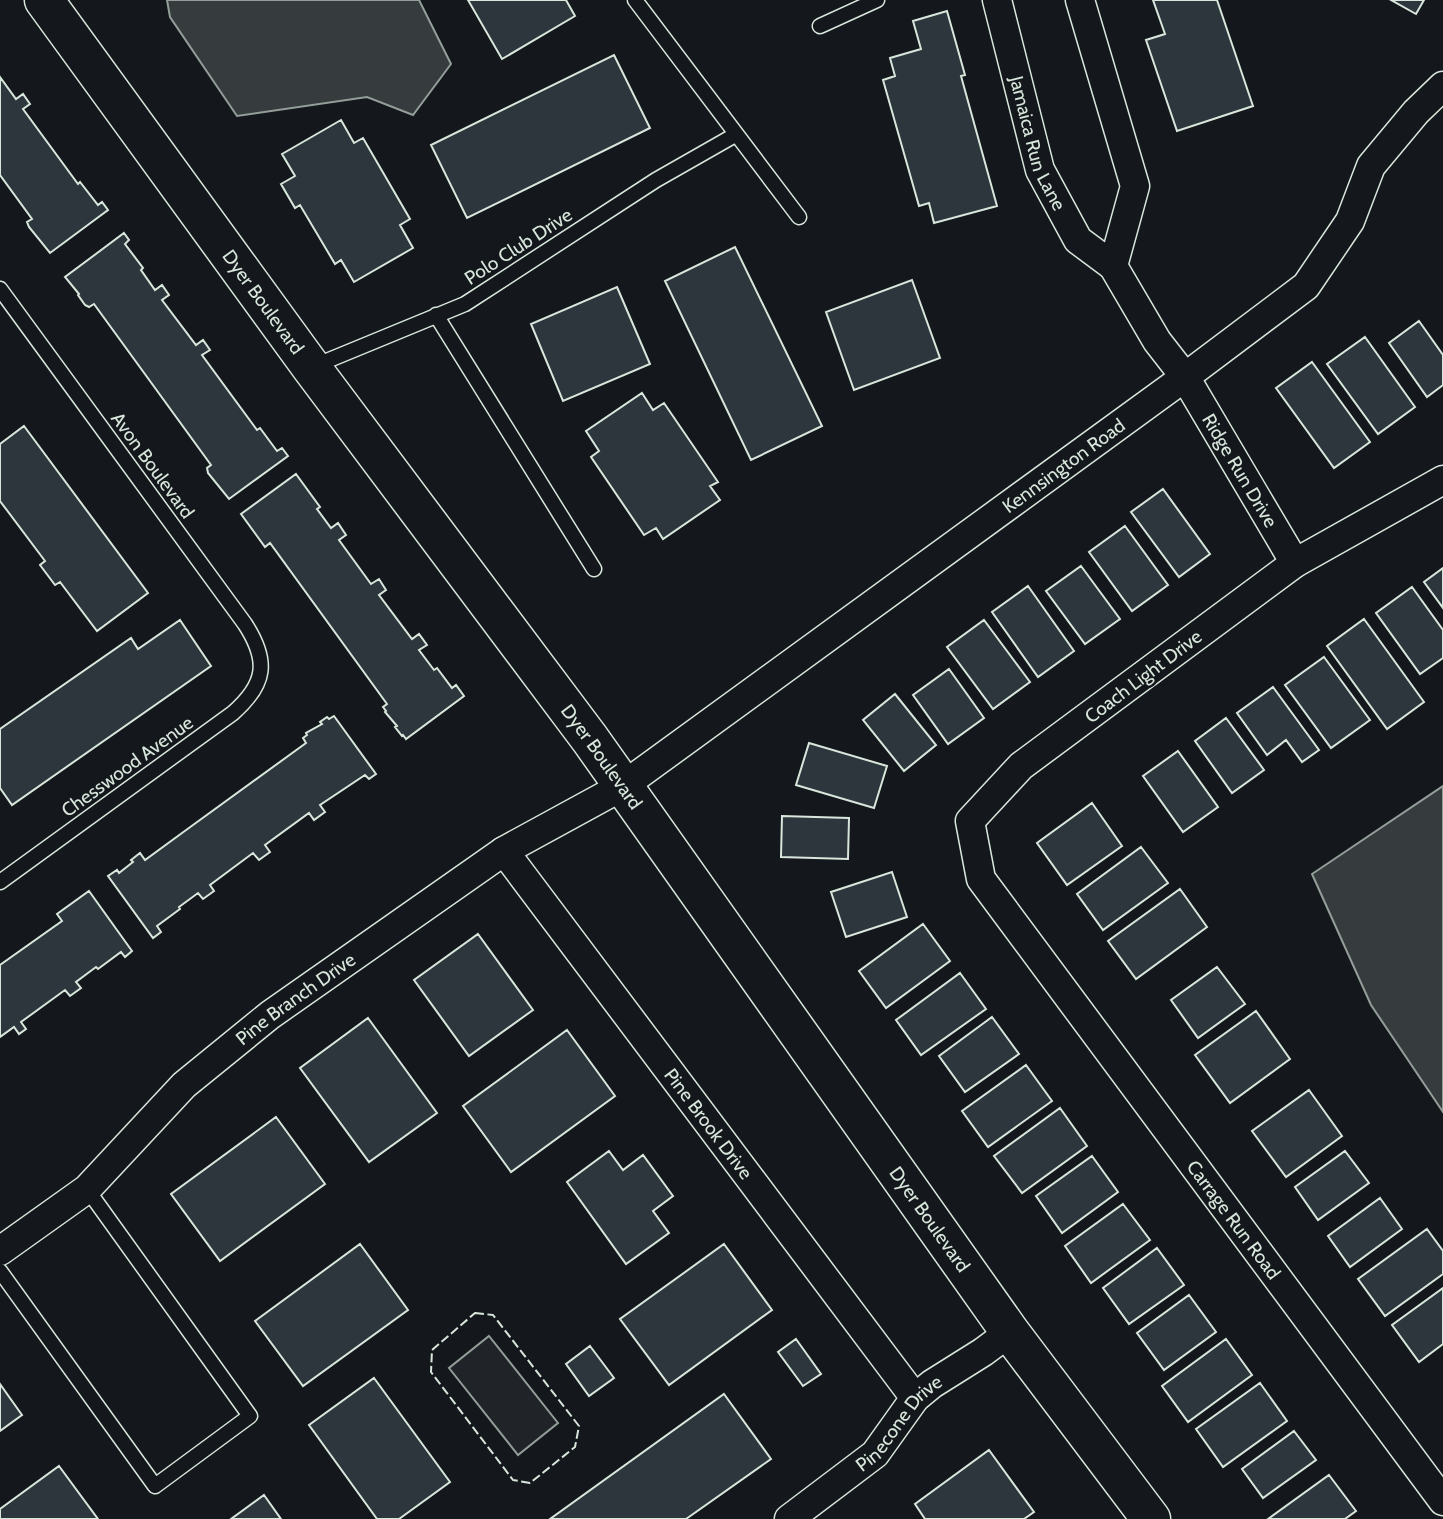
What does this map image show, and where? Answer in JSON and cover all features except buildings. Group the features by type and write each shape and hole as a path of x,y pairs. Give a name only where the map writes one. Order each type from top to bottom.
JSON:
{"main road":[{"name":"Dyer Boulevard","path":"44,0 311,367 623,786 1010,1332 1149,1518"}],"street":[{"name":"Jamaica Run Lane","path":"997,0 1040,170 1078,240 1113,266 1157,341 1185,377"},
{"path":"1080,0 1135,186 1113,266"},
{"name":"Kennsington Road","path":"623,786 1306,286 1350,221 1371,166 1416,112 1443,86"},
{"name":"Ridge Run Drive","path":"1185,377 1296,563"},
{"name":"Coach Light Drive","path":"1025,938 981,879 970,821 1021,766 1296,563 1443,480"},
{"name":"Pine Branch Drive","path":"0,1251 87,1189 184,1085 270,1015 504,851 623,786"},
{"name":"Pine Brook Drive","path":"504,851 915,1398"},
{"name":"Carrage Run Road","path":"1025,938 1440,1492"},
{"name":"Pinecone Drive","path":"789,1519 875,1454 915,1398 1010,1332"}],"lane":[{"path":"635,0 799,217"},
{"path":"820,26 877,0"},
{"name":"Polo Club Drive","path":"311,367 465,304 656,180 735,135"},
{"name":"Avon Boulevard","path":"0,289 245,624 254,638 262,669"},
{"path":"436,316 594,569"},
{"name":"Chesswood Avenue","path":"0,881 233,713 247,700 258,684 262,669"},
{"path":"0,1271 155,1486 250,1416 87,1189"}],"shaded area":[{"path":"167,0 419,0 451,64 413,115 367,97 237,116 170,17"},
{"path":"1443,786 1443,1112 1371,1005 1312,874"},
{"path":"489,1336 558,1423 518,1455 449,1368"}],"fence":[{"path":"475,1313 493,1315 579,1426 575,1447 530,1483 513,1480 431,1372 432,1350 475,1313"}]}
